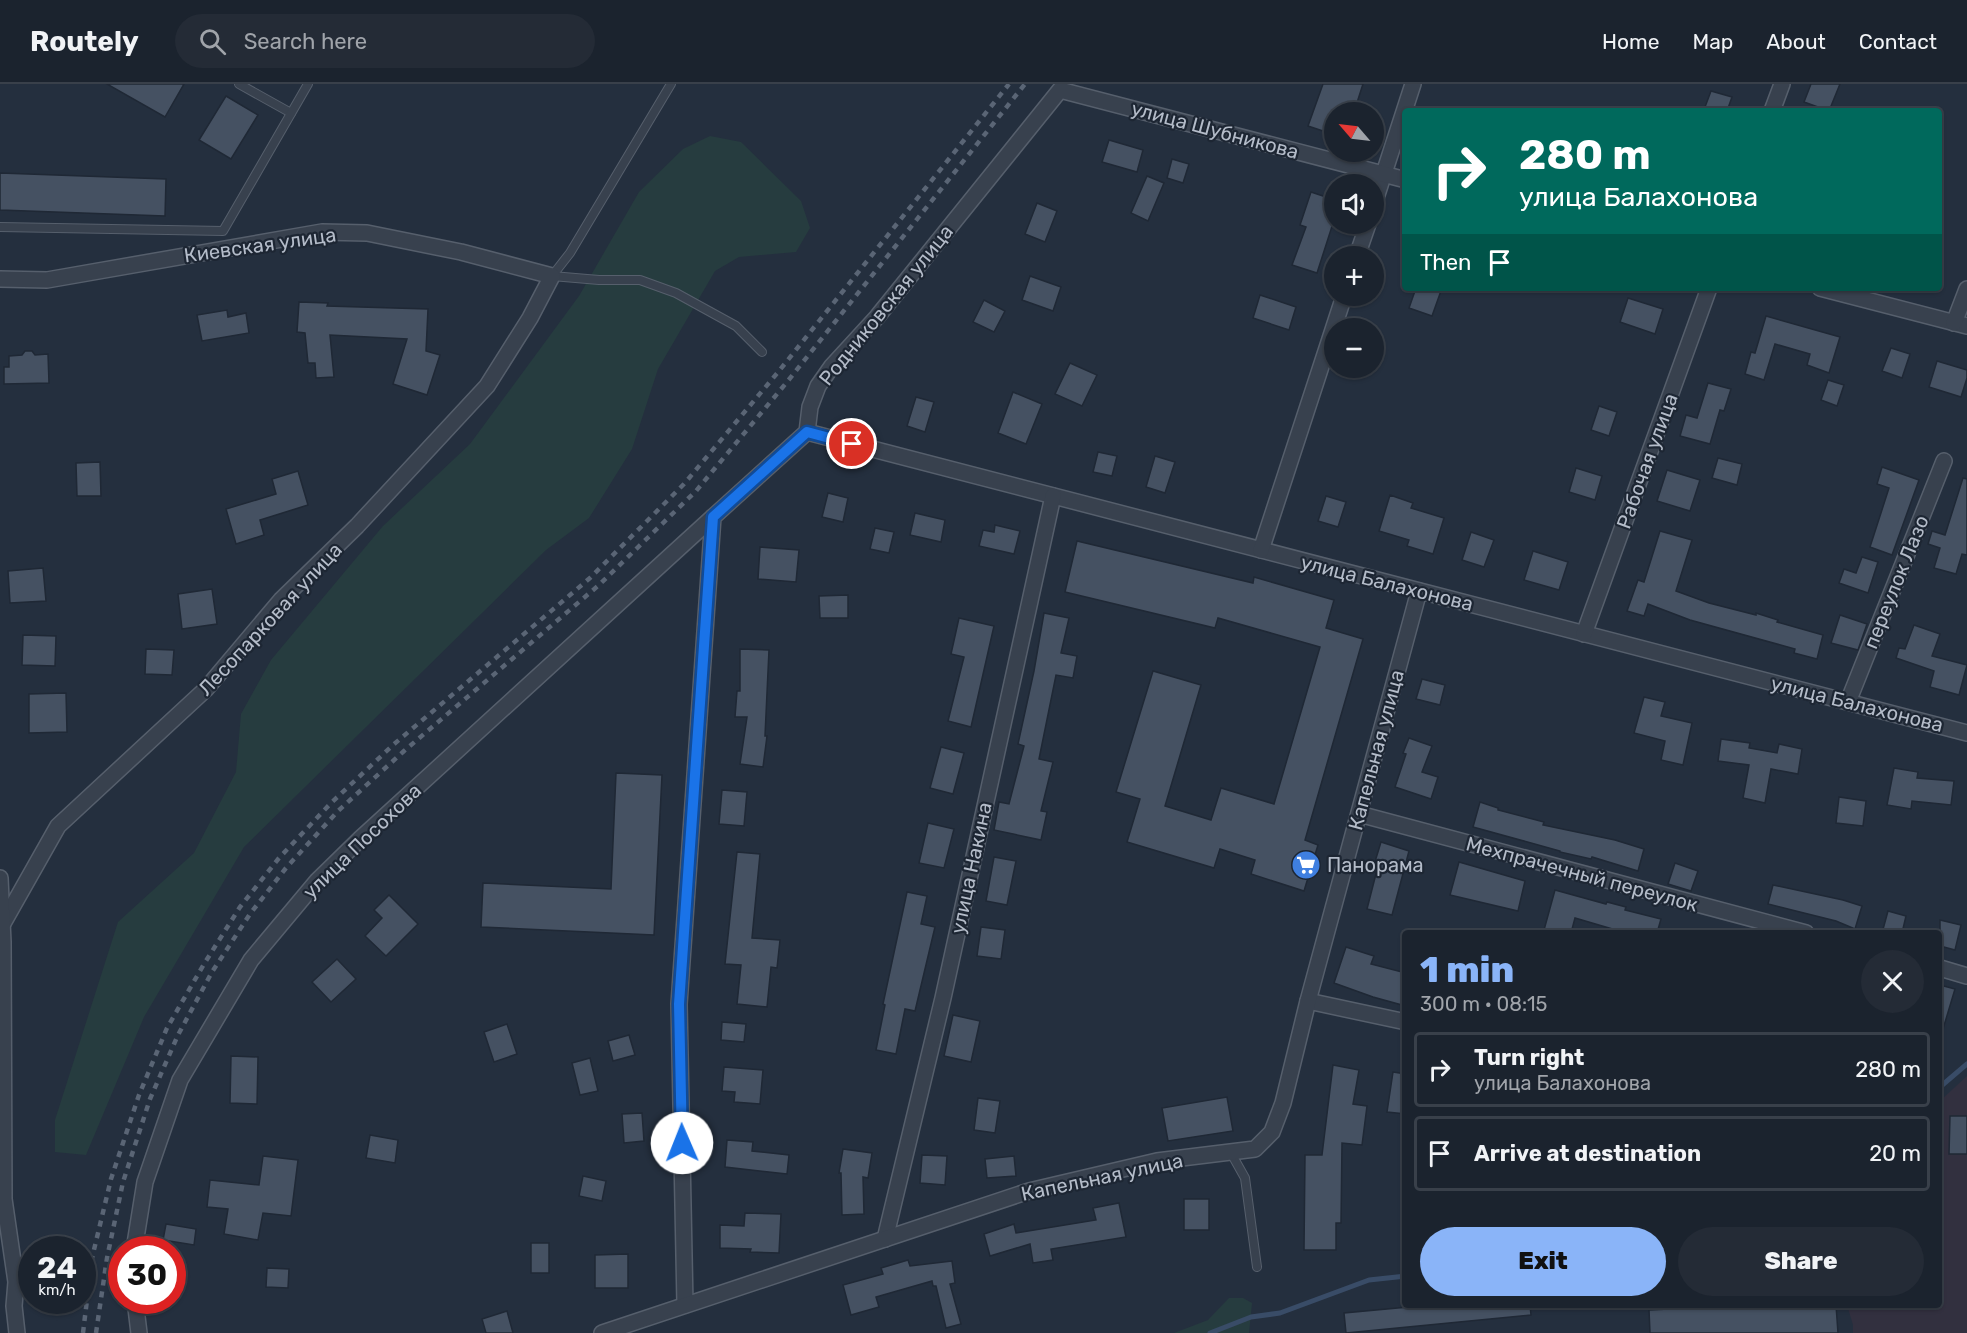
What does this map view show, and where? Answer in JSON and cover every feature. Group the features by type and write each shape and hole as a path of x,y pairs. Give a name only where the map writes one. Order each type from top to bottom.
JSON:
{"street":[{"path":"1405,108 1413,84"},
{"path":"1773,108 1782,84"},
{"name":"улица Шубникова","path":"1060,90 1402,179"},
{"name":"Родниковская улица","path":"807,432 810,407 818,386 832,366 878,317 1060,90"},
{"path":"1384,174 1402,118"},
{"name":"Киевская улица","path":"0,279 48,280 322,232 367,233 461,252 552,276"},
{"name":"Лесопарковая улица","path":"2,925 58,826 206,689 281,600 357,526 488,386 530,318 552,276"},
{"path":"1831,291 1960,325 1967,290"},
{"name":"Рабочая улица","path":"1584,634 1708,291"},
{"path":"1261,550 1341,306"},
{"path":"685,1305 679,1004 713,517 807,432"},
{"name":"улица Балахонова","path":"807,432 1967,733"},
{"name":"переулок Лазо","path":"1848,702 1944,461"},
{"name":"улица Накина","path":"885,1239 943,998 1053,496"},
{"name":"улица Посохова","path":"136,1236 145,1182 180,1080 251,960 317,880 713,517"},
{"name":"Капельная улица","path":"602,1333 1029,1191 1157,1161 1255,1149 1272,1132 1283,1102 1308,1001 1419,591"},
{"name":"Мехпрачечный переулок","path":"1359,814 1795,930"},
{"path":"0,878 4,1199 16,1282 7,1305 17,1333"},
{"path":"1942,969 1967,976"},
{"path":"1308,1001 1402,1021"},
{"path":"137,1314 139,1333"}],"lane":[{"path":"239,84 291,113"},
{"path":"0,227 223,231 308,84"},
{"path":"552,276 570,253 671,84"},
{"path":"552,276 599,280 640,280 676,293 736,326 762,352"},
{"path":"1231,1153 1245,1178 1257,1268"}],"shaded area":[{"path":"1967,1076 1967,1333 1853,1333 1848,1308 1942,1308 1942,1099"}],"green space":[{"path":"710,136 741,142 801,201 810,228 796,252 739,257 715,271 658,369 632,449 589,518 546,550 244,847 144,1017 86,1155 55,1152 55,1120 118,922 194,853 236,772 241,714 271,660 383,526 470,444 579,296 639,192 683,149"},
{"path":"1229,1298 1243,1298 1252,1303 1249,1333 1174,1333 1208,1320"}],"building":[{"path":"107,84 184,84 165,117"},
{"path":"1323,84 1363,84 1357,102 1324,102 1324,131 1308,126"},
{"path":"1811,84 1840,84 1830,108 1821,108 1804,102"},
{"path":"1711,91 1732,97 1728,108 1705,107"},
{"path":"226,96 258,115 231,159 199,140"},
{"path":"1109,140 1143,150 1137,172 1102,162"},
{"path":"1172,159 1189,164 1183,183 1167,178"},
{"path":"0,173 166,179 165,216 0,210"},
{"path":"1147,176 1164,183 1148,221 1131,213"},
{"path":"1311,192 1324,196 1324,234 1330,234 1317,273 1292,265 1306,227 1300,225"},
{"path":"1037,203 1057,211 1045,242 1025,234"},
{"path":"1030,276 1061,287 1053,311 1022,300"},
{"path":"1415,291 1441,291 1432,316 1409,308"},
{"path":"1260,295 1296,307 1289,330 1253,318"},
{"path":"1628,298 1663,309 1655,334 1620,322"},
{"path":"984,300 1005,311 994,332 973,322"},
{"path":"299,302 328,303 327,306 428,309 426,351 440,355 427,395 393,384 407,339 330,335 334,377 316,378 315,363 308,363 305,333 297,332"},
{"path":"227,310 228,317 246,313 249,333 202,341 197,315"},
{"path":"1766,316 1840,337 1829,373 1807,365 1810,354 1775,344 1764,380 1745,374 1751,352 1755,353"},
{"path":"1891,348 1910,354 1902,378 1882,371"},
{"path":"25,351 32,351 35,355 48,354 49,383 4,384 4,367 9,367 9,356 22,355"},
{"path":"1937,361 1967,370 1961,397 1929,387"},
{"path":"1070,363 1097,375 1082,406 1055,394"},
{"path":"1828,380 1844,385 1837,406 1821,400"},
{"path":"1708,383 1731,389 1724,411 1720,410 1710,444 1680,436 1686,415 1697,418"},
{"path":"1013,392 1042,404 1026,444 998,433"},
{"path":"916,397 934,402 925,432 907,426"},
{"path":"1599,406 1617,412 1609,436 1591,430"},
{"path":"1098,452 1117,456 1112,476 1093,472"},
{"path":"1155,456 1175,462 1165,493 1146,487"},
{"path":"1718,458 1742,464 1737,485 1712,478"},
{"path":"100,462 101,496 77,496 76,463"},
{"path":"1882,467 1919,480 1892,555 1870,547 1889,488 1877,484"},
{"path":"1576,468 1602,476 1595,500 1569,492"},
{"path":"1667,470 1700,480 1690,511 1657,501"},
{"path":"298,471 308,505 260,520 264,535 236,544 226,509 276,494 272,479"},
{"path":"1963,478 1967,479 1967,555 1962,554 1956,574 1934,568 1940,548 1928,544 1932,531 1945,535"},
{"path":"828,493 848,498 843,522 822,517"},
{"path":"1390,495 1413,503 1411,508 1444,518 1433,554 1407,546 1409,540 1379,531"},
{"path":"1326,496 1346,502 1338,527 1318,521"},
{"path":"915,513 945,520 941,542 910,535"},
{"path":"995,525 1020,531 1014,554 979,546 983,530 994,532"},
{"path":"875,528 894,532 889,553 870,549"},
{"path":"1660,531 1692,540 1676,591 1709,603 1756,615 1756,613 1778,620 1777,622 1823,635 1817,659 1794,653 1795,649 1690,620 1648,604 1644,616 1627,611 1638,580 1644,582"},
{"path":"1471,532 1494,540 1484,567 1462,560"},
{"path":"1077,541 1253,583 1254,577 1334,600 1326,628 1363,639 1305,840 1318,845 1304,891 1251,874 1255,860 1220,849 1214,868 1127,842 1140,799 1116,792 1153,671 1201,685 1165,806 1211,820 1221,788 1274,804 1320,647 1218,618 1215,628 1065,592"},
{"path":"760,547 799,550 796,582 758,579"},
{"path":"1533,551 1568,562 1559,590 1524,580"},
{"path":"1862,557 1878,562 1868,593 1839,583 1844,569 1856,573"},
{"path":"43,568 46,601 10,603 8,571"},
{"path":"212,589 217,624 182,629 178,594"},
{"path":"848,595 848,618 820,618 819,596"},
{"path":"1044,613 1069,618 1061,653 1077,656 1073,678 1056,675 1039,759 1053,762 1041,811 1047,812 1041,840 994,830 999,802 1009,804 1024,746 1018,744"},
{"path":"1840,615 1867,624 1858,650 1831,643"},
{"path":"959,618 994,626 971,727 948,721 964,657 951,654"},
{"path":"1914,625 1940,634 1932,656 1967,665 1959,695 1930,687 1934,671 1896,658 1899,648 1905,649"},
{"path":"23,635 56,636 55,666 22,665"},
{"path":"146,649 174,650 172,675 145,674"},
{"path":"740,649 769,650 765,736 767,736 763,767 740,764 747,717 735,717 737,691 740,691"},
{"path":"1422,679 1445,685 1440,705 1416,699"},
{"path":"66,693 67,732 29,733 29,694"},
{"path":"1644,697 1665,702 1661,716 1692,723 1683,765 1661,760 1665,741 1634,733"},
{"path":"1409,738 1432,746 1422,772 1438,777 1431,799 1395,787"},
{"path":"1721,739 1750,743 1749,748 1777,753 1779,744 1802,749 1798,774 1771,769 1765,803 1743,798 1749,765 1718,761"},
{"path":"941,747 964,753 953,794 930,788"},
{"path":"1894,768 1918,772 1917,778 1954,781 1951,805 1912,801 1911,809 1887,805"},
{"path":"616,773 662,775 654,935 481,927 483,883 611,889"},
{"path":"722,790 747,792 744,826 719,824"},
{"path":"1839,797 1866,801 1863,826 1836,823"},
{"path":"1480,802 1498,808 1498,810 1544,822 1543,825 1615,840 1644,849 1638,871 1473,827"},
{"path":"928,823 954,829 944,868 919,863"},
{"path":"1381,842 1409,851 1392,915 1367,909 1378,866 1374,865"},
{"path":"737,852 760,854 752,938 780,940 777,968 771,967 767,1007 737,1004 741,965 725,964"},
{"path":"994,857 1016,861 1007,905 986,901"},
{"path":"1459,862 1525,881 1518,911 1450,895"},
{"path":"1675,863 1698,871 1691,891 1668,884"},
{"path":"1773,885 1862,906 1855,929 1836,921 1768,904"},
{"path":"1555,890 1626,907 1625,910 1661,919 1658,930 1616,930 1575,918 1572,930 1544,930"},
{"path":"907,892 927,896 921,924 935,927 915,1011 905,1009 896,1054 876,1050 885,1005 883,1004"},
{"path":"389,895 418,924 386,956 365,936 382,918 374,910"},
{"path":"1888,911 1906,916 1903,930 1883,930"},
{"path":"1940,920 1961,925 1955,950 1942,947 1942,930 1940,930"},
{"path":"981,927 1005,930 1001,959 977,956"},
{"path":"1346,947 1374,956 1371,964 1402,972 1402,1005 1373,997 1334,983"},
{"path":"337,959 356,979 331,1002 312,982"},
{"path":"1942,986 1955,989 1942,1029"},
{"path":"953,1015 980,1021 971,1062 944,1056"},
{"path":"722,1022 746,1024 744,1042 721,1040"},
{"path":"507,1024 517,1054 494,1062 484,1032"},
{"path":"629,1035 635,1055 613,1061 608,1041"},
{"path":"231,1056 258,1057 257,1104 230,1103"},
{"path":"590,1058 598,1091 580,1095 572,1063"},
{"path":"1333,1065 1359,1070 1353,1104 1367,1106 1362,1145 1342,1143 1341,1223 1336,1223 1336,1250 1304,1250 1305,1155 1322,1155"},
{"path":"724,1067 763,1070 760,1104 734,1102 735,1092 722,1091"},
{"path":"1393,1072 1402,1073 1402,1114 1387,1112"},
{"path":"1227,1097 1233,1131 1168,1141 1162,1108"},
{"path":"978,1098 1000,1101 995,1133 974,1130"},
{"path":"642,1113 644,1141 624,1143 622,1114"},
{"path":"1950,1116 1967,1116 1967,1154 1949,1154"},
{"path":"370,1135 398,1140 395,1163 366,1158"},
{"path":"727,1140 753,1142 752,1151 789,1155 787,1174 725,1167"},
{"path":"843,1149 872,1153 868,1178 863,1177 864,1214 842,1215 841,1173 839,1173"},
{"path":"922,1155 947,1156 945,1185 920,1183"},
{"path":"263,1156 298,1160 291,1216 263,1213 258,1240 224,1234 228,1209 207,1207 210,1180 259,1185"},
{"path":"1014,1156 1016,1176 987,1178 985,1159"},
{"path":"583,1176 606,1181 602,1201 579,1196"},
{"path":"1184,1199 1209,1199 1209,1230 1184,1230"},
{"path":"1119,1203 1126,1237 1051,1249 1053,1260 1033,1263 1030,1244 990,1256 984,1234 1014,1224 1016,1233 1096,1220 1093,1208"},
{"path":"745,1213 781,1214 779,1253 720,1248 720,1225 744,1226"},
{"path":"166,1224 196,1229 194,1245 186,1244 186,1236 164,1236"},
{"path":"531,1243 549,1243 549,1273 531,1273"},
{"path":"628,1254 628,1288 595,1288 595,1255"},
{"path":"908,1260 910,1266 952,1261 955,1283 950,1284 961,1324 946,1328 936,1286 933,1286 932,1281 876,1297 879,1307 851,1315 843,1285 883,1274 881,1268"},
{"path":"267,1268 289,1269 288,1288 266,1287"},
{"path":"1402,1308 1530,1308 1531,1315 1346,1333 1344,1313"},
{"path":"1836,1308 1838,1333 1650,1333 1649,1310"},
{"path":"507,1311 513,1333 486,1333 482,1319"}],"waterway":[{"path":"1942,1085 1967,1064"},
{"path":"1210,1333 1251,1317 1280,1313 1369,1280 1402,1276"}],"railway":[{"path":"83,1333 92,1258 111,1179 139,1095 167,1028 240,907 279,858 331,803 393,745 590,578 684,484 779,371 1009,84"},
{"path":"96,1333 107,1258 123,1182 150,1099 178,1035 212,972 250,914 286,868 338,811 404,751 599,585 696,491 787,382 1025,84"}],"place":[{"name":"Панорама","path":"1306,865"}],"route":[{"path":"682,1143 679,1004 713,517 807,432 852,444"}]}
